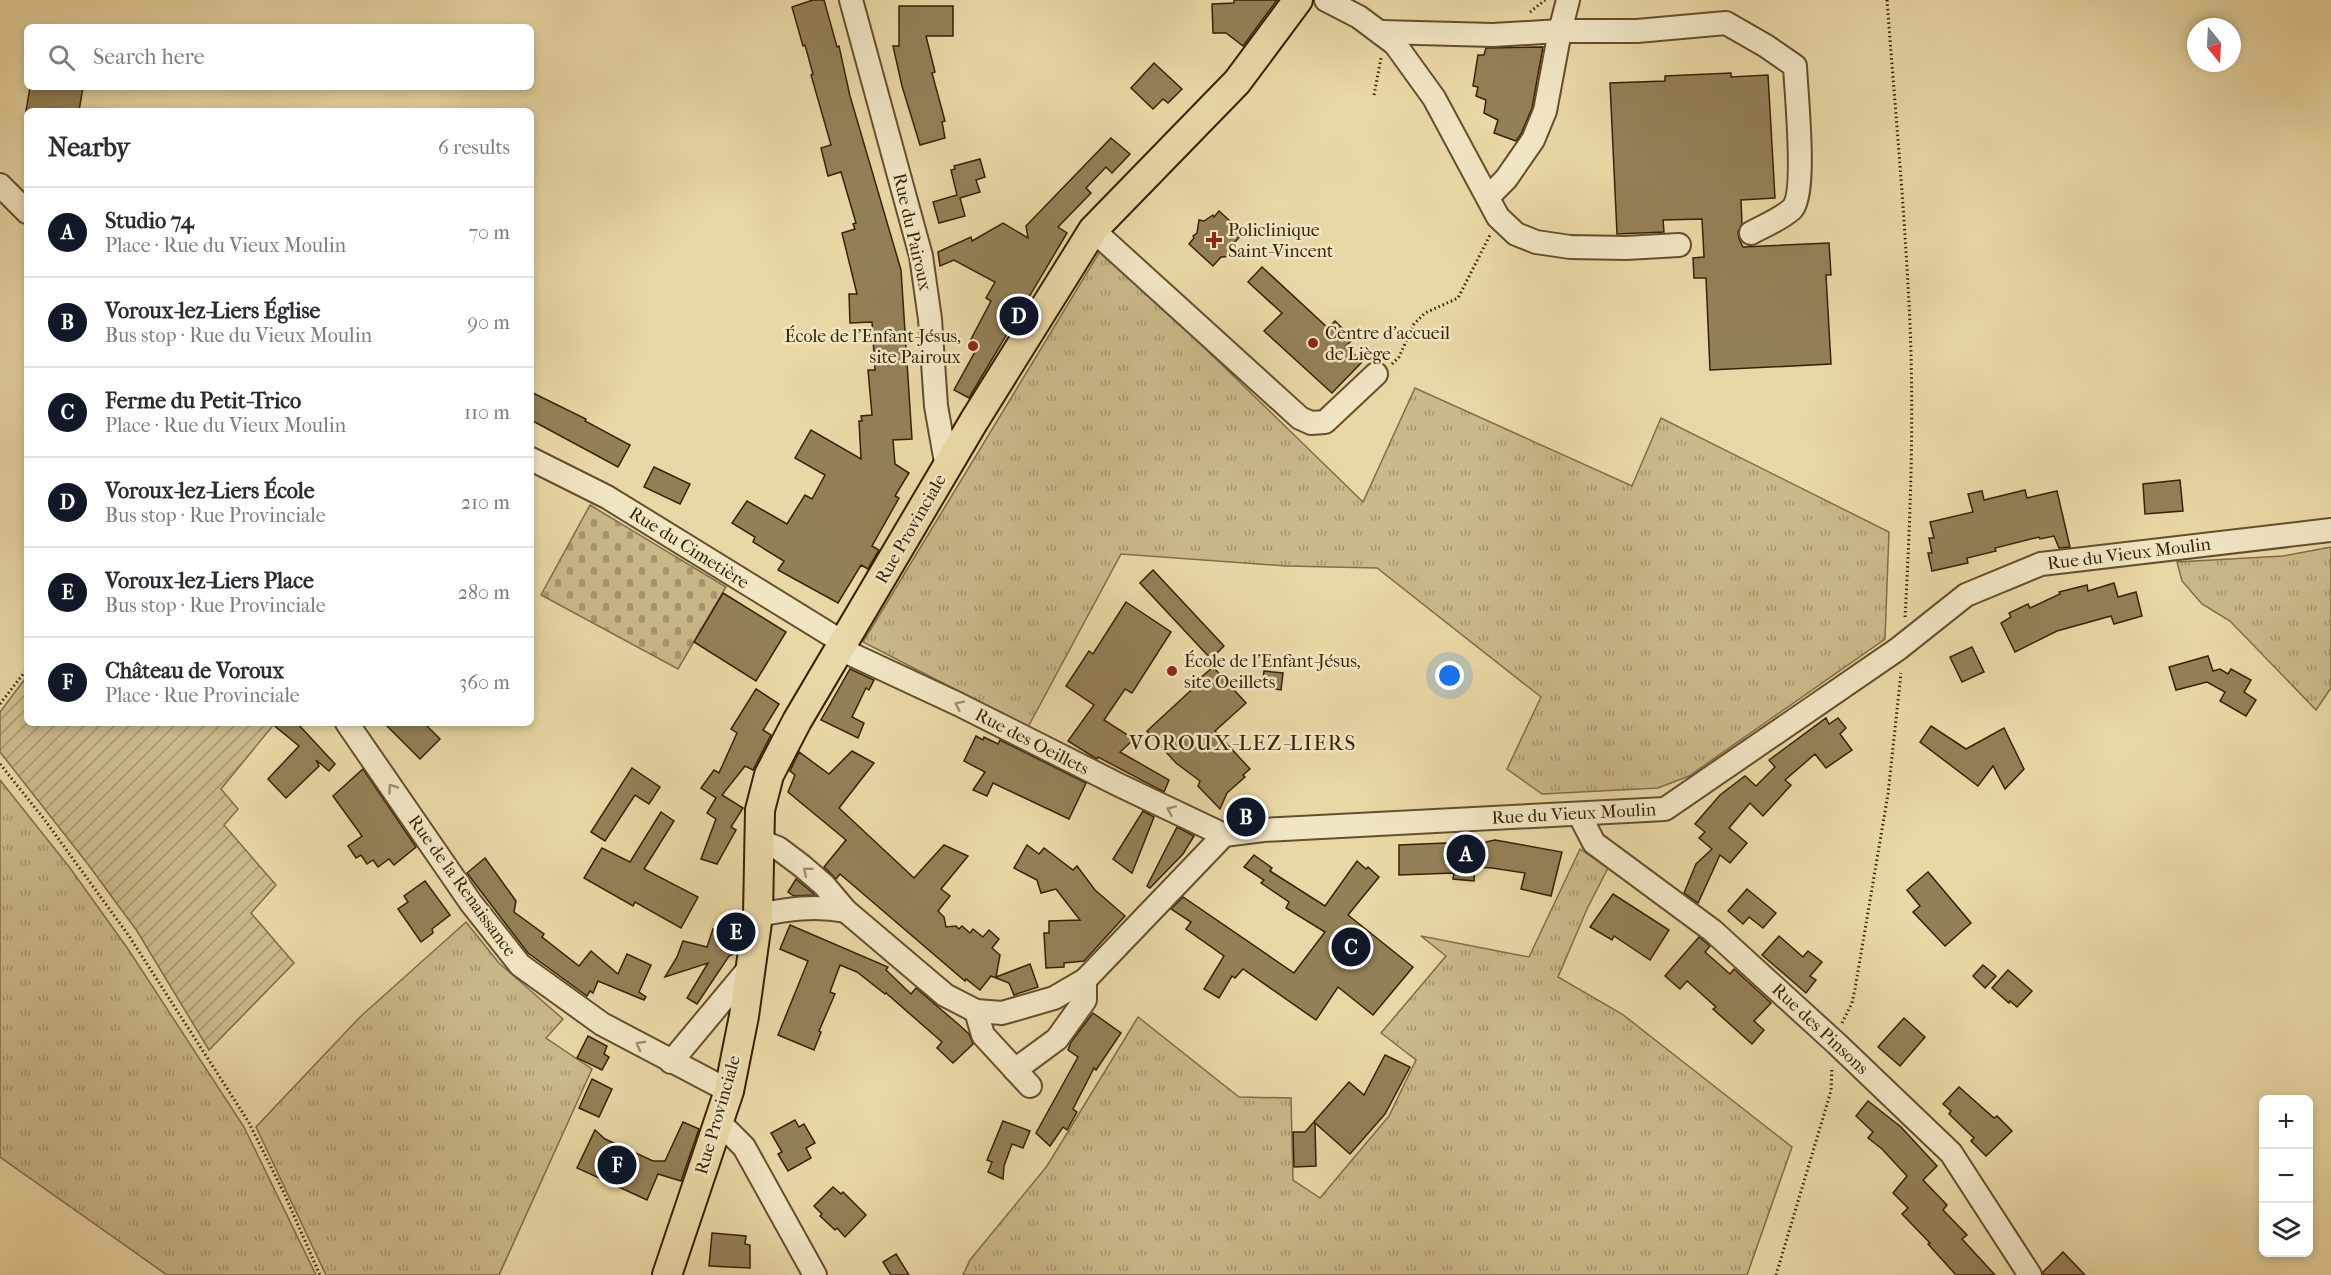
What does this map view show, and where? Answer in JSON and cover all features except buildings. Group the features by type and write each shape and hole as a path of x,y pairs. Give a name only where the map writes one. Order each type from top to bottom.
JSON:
{"main road":[{"name":"Rue Provinciale","path":"667,1275 729,1091 744,1016 758,915 760,810 769,775 797,721 1016,351 1093,230 1237,82 1298,0"}],"street":[{"name":"Rue du Pairoux","path":"851,0 921,256 930,319 936,406 947,468"},
{"path":"1326,0 1359,17 1395,44 1434,98 1498,217 1516,234 1536,242 1570,247 1626,248 1679,245"},
{"path":"1488,196 1506,179 1533,141 1545,111 1568,0"},
{"path":"1381,32 1493,35 1560,31 1637,31 1726,23 1795,66 1799,196 1792,208 1751,233"},
{"path":"0,185 24,209"},
{"path":"1093,230 1300,418 1311,423 1325,422 1376,374"},
{"name":"Rue du Cimetière","path":"534,461 606,497 842,646"},
{"name":"Rue du Vieux Moulin","path":"1224,835 1263,830 1665,809 1904,644 1966,595 2040,564 2331,530"},
{"name":"Rue des Oeillets","path":"842,646 1224,835"},
{"name":"Rue de la Renaissance","path":"348,726 471,903 520,965 602,1024 729,1091"},
{"name":"Rue des Pinsons","path":"1579,814 1593,843 1713,931 1837,1044 1951,1154 2030,1275"},
{"path":"760,841 778,848 802,866 824,885 846,911 945,995 976,1011 1002,1012 1054,998 1085,980 1224,835"},
{"path":"758,915 810,907 846,911"},
{"path":"671,1062 751,966"},
{"path":"976,1011 983,1035 1023,1078 1058,1040 1085,1000 1085,980"},
{"path":"719,1122 744,1147 815,1275"}],"path":[{"path":"1776,1275 1831,1090 1831,1070 1844,1016 1852,1004 1888,794 1904,644 1911,519 1908,287 1887,0"},
{"path":"1374,95 1382,53 1381,32"},
{"path":"1376,374 1385,371 1399,357 1414,324 1425,313 1458,298 1498,217"},
{"path":"0,704 24,673"},
{"path":"0,764 44,819 129,936 248,1121 284,1193 320,1275"}],"green space":[{"path":"1102,248 1363,502 1415,388 1632,486 1661,418 1889,532 1885,639 1689,776 1658,788 1542,794 1507,769 1541,697 1377,568 1286,566 1121,554 1028,727 863,642"},
{"path":"590,505 726,587 678,669 541,595"},
{"path":"2331,547 2331,688 2316,710 2230,621 2202,604 2182,581 2177,562 2283,556"},
{"path":"24,680 24,726 273,726 221,789 238,809 224,825 276,885 251,913 294,963 209,1050 137,931 0,752 0,712"},
{"path":"0,780 70,868 128,949 244,1127 316,1275 167,1275 0,1157"},
{"path":"1580,849 1608,868 1587,909 1558,977 1622,1014 1792,1147 1747,1275 963,1275 970,1260 1047,1166 1138,1017 1239,1097 1291,1098 1293,1180 1320,1198 1389,1116 1416,1060 1381,1033 1446,956 1421,936 1529,957"},
{"path":"466,922 499,963 563,1019 546,1038 592,1069 499,1275 326,1275 256,1127 360,1017"}],"place":[{"name":"Policlinique Saint-Vincent","path":"1214,240"},
{"name":"Voroux-lez-Liers École","path":"1019,316"},
{"name":"Centre d'accueil de Liège","path":"1313,343"},
{"name":"École de l'Enfant-Jésus, site Pairoux","path":"973,346"},
{"name":"École de l'Enfant-Jésus, site Oeillets","path":"1172,671"},
{"name":"Voroux-lez-Liers Église","path":"1246,817"},
{"name":"Studio 74","path":"1466,854"},
{"name":"Voroux-lez-Liers Place","path":"736,932"},
{"name":"Ferme du Petit-Trico","path":"1351,947"},
{"name":"Château de Voroux","path":"617,1165"}],"district":[{"name":"VOROUX-LEZ-LIERS","path":"1243,743"}]}
